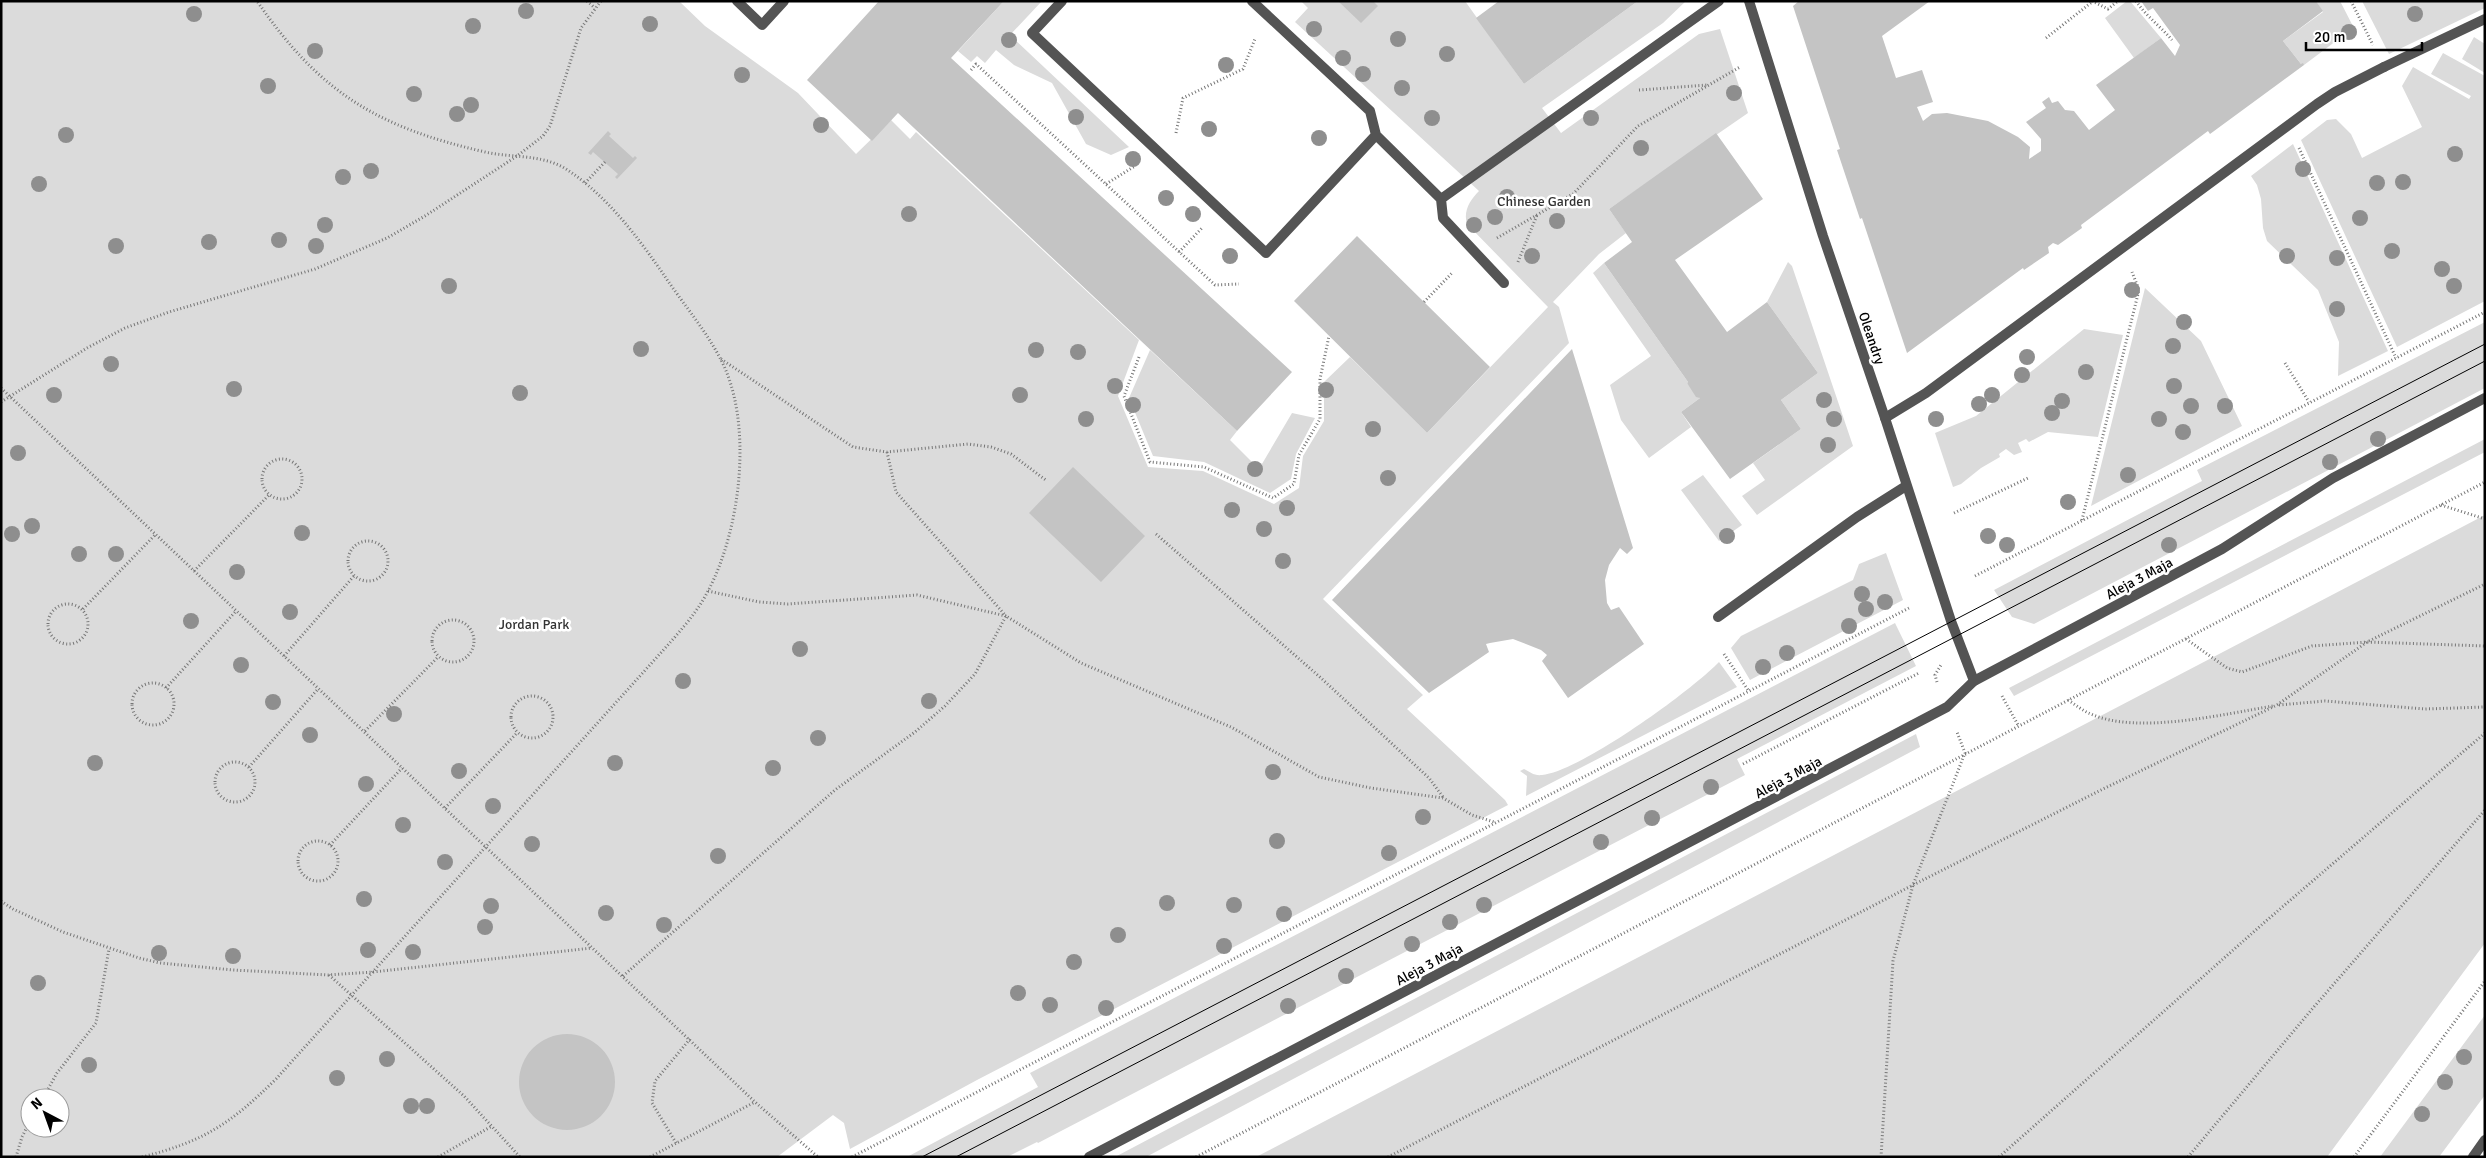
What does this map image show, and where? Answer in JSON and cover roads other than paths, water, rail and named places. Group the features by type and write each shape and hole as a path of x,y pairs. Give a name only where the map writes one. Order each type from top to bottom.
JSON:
{"street":[{"path":"737,1 762,25 784,1"},
{"path":"1062,1 1032,33 1266,253 1376,135"},
{"path":"1252,1 1370,111 1376,135 1441,199 1443,218 1504,283"},
{"path":"1441,199 1719,1"},
{"name":"Oleandry","path":"1749,1 1823,236 1951,621 1974,681"},
{"path":"1885,418 1926,393 2335,92 2485,19"},
{"name":"Aleja 3 Maja","path":"1089,1157 1947,707 1974,681 2222,549 2333,478 2485,398"},
{"path":"1718,617 1857,517 1906,486"},
{"path":"2473,1157 2485,1140"}],"tram line":[{"path":"922,1157 2485,344"},
{"path":"956,1157 2485,361"}],"park label":[{"name":"Chinese Garden","path":"1544,201"},
{"name":"Jordan Park","path":"534,624"}]}
